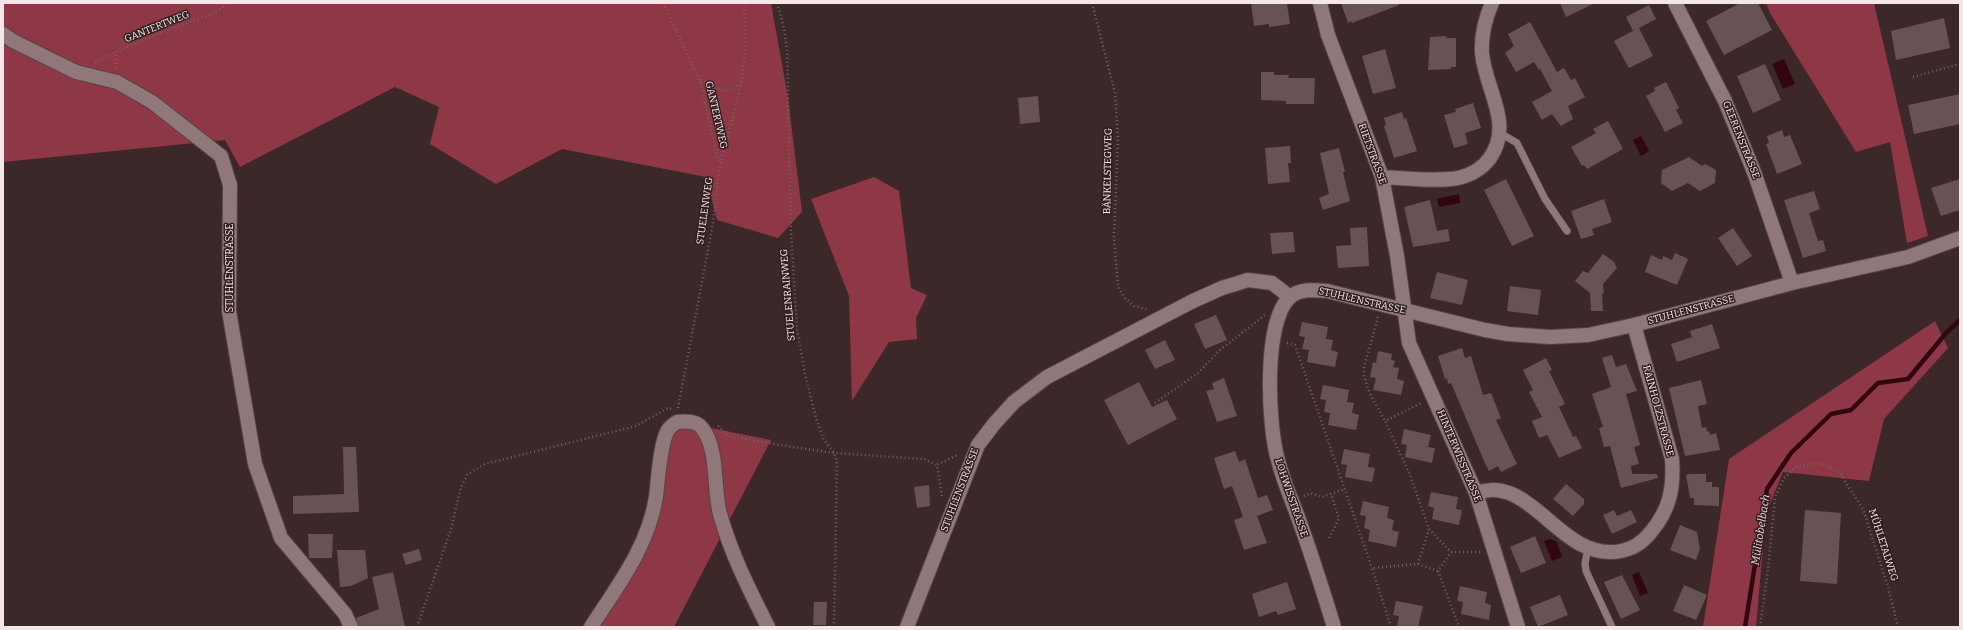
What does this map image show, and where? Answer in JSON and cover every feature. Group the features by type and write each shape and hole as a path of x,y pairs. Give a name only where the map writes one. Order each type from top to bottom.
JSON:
{"street":[{"name":"RIETSTRASSE","path":"1320,3 1328,35 1382,177 1398,256 1406,310"},
{"path":"1382,177 1448,179 1465,176 1479,170 1489,159 1497,144 1500,133 1499,117 1482,54 1482,36 1486,16 1492,3"},
{"name":"GEERENSTRASSE","path":"1675,3 1725,101 1754,172 1792,283"},
{"name":"STUHLENSTRASSE","path":"3,34 13,41 76,72 117,82 152,102 221,156 230,185 230,311 255,464 281,538 345,614 351,627"},
{"name":"STUHLENSTRASSE","path":"907,627 978,445 994,424 1014,402 1046,376 1162,316 1222,288 1248,280 1272,283 1290,297 1302,291 1327,291 1485,330 1508,334 1550,337 1588,335 1634,325 1792,283 1908,257 1960,238"},
{"name":"LOHWISSTRASSE","path":"1290,297 1281,309 1274,340 1270,398 1272,429 1278,460 1334,627"},
{"name":"HINTERWISSTRASSE","path":"1406,310 1409,343 1476,493 1518,627"},
{"name":"RAINHOLZSTRASSE","path":"1476,493 1490,489 1516,496 1529,504 1572,540 1588,549 1610,553 1630,549 1649,535 1661,520 1673,480 1672,459 1634,325"},
{"path":"591,627 636,559 655,503 665,438 677,415 701,426 707,435 711,450 720,514 744,580 768,627"}],"lane":[{"path":"1500,133 1517,143 1545,199 1567,231"},
{"path":"1588,549 1585,563 1586,571 1612,627"}],"path":[{"name":"GANTERTWEG","path":"117,82 116,52 165,31 209,15 231,3"},
{"name":"GANTERTWEG","path":"664,3 700,81 720,166"},
{"name":"STUELENWEG","path":"677,415 712,229 720,166 741,84 746,50 744,3"},
{"name":"STUELENRAINWEG","path":"777,3 784,28 787,50 791,232 797,329 805,374 816,418 823,438 834,453 838,472 834,627"},
{"name":"BÄNKELSTEGWEG","path":"1092,3 1115,93 1118,139 1114,236 1118,287 1125,298 1134,306 1154,311 1162,316"},
{"path":"1913,77 1960,64"},
{"path":"700,81 715,88 729,91 741,84"},
{"path":"1155,403 1198,373 1220,350 1271,309 1281,309"},
{"path":"1380,312 1364,367 1364,375 1367,386 1410,475 1429,529 1451,552 1495,552"},
{"path":"1274,340 1296,345 1391,627"},
{"path":"1385,421 1434,397"},
{"path":"416,627 451,529 461,487 468,474 485,464 636,426 668,408 677,415"},
{"path":"729,436 834,453 924,460 937,465 978,445"},
{"name":"MÜHLETALWEG","path":"1760,627 1768,570 1775,498 1784,478 1796,467 1813,463 1825,465 1839,472 1863,509 1888,587 1898,627"},
{"path":"937,465 943,499"},
{"path":"1307,495 1311,493 1322,497 1345,489"},
{"path":"1328,538 1333,533 1339,519 1331,494"},
{"path":"1418,564 1429,529"},
{"path":"1438,571 1451,552"},
{"path":"1372,568 1418,564 1438,571"},
{"path":"1438,571 1459,627"}],"shaded area":[{"path":"3,3 771,3 788,98 802,212 778,238 717,220 706,177 562,149 496,184 430,144 439,107 395,87 240,167 225,140 3,162"},
{"path":"1766,3 1874,3 1928,236 1907,243 1890,142 1856,152 1770,13"},
{"path":"1784,59 1795,84 1783,89 1772,64"},
{"path":"1641,136 1649,151 1641,156 1633,140"},
{"path":"874,177 899,191 911,288 927,295 916,318 917,339 889,342 852,401 849,296 811,199"},
{"path":"1459,194 1460,203 1439,207 1437,199"},
{"path":"1935,321 1948,348 1884,419 1869,481 1783,472 1766,514 1756,627 1703,627 1729,459"},
{"path":"701,426 771,440 674,627 591,627 636,559 668,430"},
{"path":"1551,539 1557,542 1562,557 1552,561 1544,541"},
{"path":"1639,572 1648,593 1640,596 1632,575"}],"building":[{"path":"1251,3 1287,3 1290,24 1269,27 1269,24 1254,26"},
{"path":"1341,3 1399,3 1399,5 1352,23 1351,21 1348,23"},
{"path":"1560,3 1595,3 1566,17"},
{"path":"1740,3 1758,3 1772,30 1724,55 1706,21"},
{"path":"1649,5 1656,19 1639,28 1653,56 1629,68 1614,41 1633,31 1626,17"},
{"path":"1944,18 1950,48 1896,60 1891,31"},
{"path":"1530,22 1557,72 1564,68 1571,80 1575,78 1585,97 1568,106 1573,119 1561,126 1552,114 1542,120 1532,102 1552,91 1540,69 1539,70 1534,62 1516,72 1505,53 1514,46 1508,34"},
{"path":"1446,36 1446,38 1456,38 1456,67 1451,67 1451,69 1428,70 1430,37"},
{"path":"1385,49 1396,88 1373,94 1362,56"},
{"path":"1765,64 1781,100 1753,113 1737,76"},
{"path":"1261,72 1274,72 1274,75 1289,75 1288,78 1315,78 1314,104 1286,104 1286,101 1261,100"},
{"path":"1666,82 1679,108 1676,110 1683,123 1665,132 1646,96 1655,91 1654,88"},
{"path":"1960,94 1960,124 1914,134 1908,105"},
{"path":"1038,96 1040,122 1020,124 1018,98"},
{"path":"1473,103 1481,128 1465,133 1468,144 1454,148 1444,115 1456,112 1455,109"},
{"path":"1402,112 1404,119 1406,118 1417,151 1394,158 1384,126 1386,125 1384,118"},
{"path":"1608,121 1623,149 1587,169 1584,165 1582,166 1571,147 1596,133 1593,129"},
{"path":"1782,130 1784,137 1790,135 1802,164 1777,174 1766,144 1769,143 1767,136"},
{"path":"1290,146 1291,163 1288,163 1290,182 1268,184 1265,148"},
{"path":"1339,148 1350,201 1323,210 1319,198 1329,194 1320,153"},
{"path":"1689,157 1702,166 1705,164 1716,170 1715,183 1700,191 1688,183 1672,191 1661,183 1662,170"},
{"path":"1506,179 1534,236 1512,246 1484,190"},
{"path":"1960,179 1960,210 1941,216 1931,188"},
{"path":"1814,191 1820,209 1809,213 1818,241 1823,240 1826,251 1803,258 1784,200"},
{"path":"1604,199 1612,222 1592,229 1594,235 1581,239 1571,211"},
{"path":"1430,200 1437,231 1448,229 1450,241 1413,247 1404,207"},
{"path":"1367,227 1369,266 1338,268 1336,246 1351,245 1350,228"},
{"path":"1733,228 1752,256 1737,266 1718,238"},
{"path":"1293,232 1295,252 1272,254 1270,233"},
{"path":"1675,253 1688,259 1677,285 1645,272 1651,255 1662,260 1663,256 1672,260"},
{"path":"1603,254 1614,262 1617,268 1603,284 1603,311 1591,311 1590,293 1575,281 1583,271 1588,273"},
{"path":"1437,272 1468,280 1462,305 1430,298"},
{"path":"1510,286 1541,290 1538,315 1507,311"},
{"path":"1216,315 1227,340 1205,349 1194,324"},
{"path":"1302,322 1328,327 1326,339 1333,340 1331,350 1338,352 1335,367 1307,362 1309,350 1302,349 1305,337 1299,336"},
{"path":"1712,324 1720,348 1677,362 1671,344 1692,337 1690,331"},
{"path":"1165,340 1175,360 1155,369 1145,350"},
{"path":"1462,348 1465,358 1471,356 1483,395 1491,393 1501,418 1496,420 1517,464 1501,472 1498,466 1489,471 1451,383 1448,384 1447,378 1445,379 1438,356"},
{"path":"1378,351 1392,354 1391,360 1395,361 1393,367 1399,368 1397,379 1404,381 1401,395 1373,390 1376,378 1370,377 1373,362 1376,363"},
{"path":"1612,355 1616,367 1626,364 1637,391 1626,394 1640,445 1634,447 1639,464 1631,466 1632,474 1657,474 1658,478 1621,488 1610,446 1604,447 1599,428 1603,427 1592,394 1611,387 1602,358"},
{"path":"1546,358 1552,370 1549,371 1565,404 1559,407 1573,437 1576,436 1582,448 1559,458 1547,435 1539,438 1532,421 1542,417 1529,392 1533,390 1523,370"},
{"path":"1224,378 1237,416 1217,422 1206,391 1214,389 1212,383"},
{"path":"1701,380 1707,404 1698,406 1702,428 1706,427 1707,432 1709,431 1710,435 1716,433 1720,450 1685,456 1669,388"},
{"path":"1139,382 1152,407 1167,400 1177,419 1128,445 1104,400"},
{"path":"1323,385 1349,390 1347,402 1354,403 1352,413 1359,415 1356,430 1328,425 1330,413 1324,412 1326,400 1320,399"},
{"path":"1404,429 1431,435 1428,447 1435,448 1432,463 1405,457 1407,445 1401,444"},
{"path":"343,447 356,447 359,512 293,514 293,496 344,494"},
{"path":"1344,449 1370,454 1368,467 1375,468 1372,482 1345,477 1347,465 1341,464"},
{"path":"1235,451 1239,462 1245,459 1258,498 1267,495 1273,510 1257,516 1267,543 1244,550 1234,520 1243,517 1232,486 1224,489 1214,458"},
{"path":"1706,474 1706,482 1712,482 1712,487 1719,487 1719,506 1694,505 1694,498 1690,498 1686,475"},
{"path":"1566,484 1584,499 1584,504 1573,516 1553,499"},
{"path":"929,485 930,506 917,508 914,487"},
{"path":"1431,492 1458,497 1456,509 1462,510 1459,525 1432,519 1434,508 1428,506"},
{"path":"1363,501 1389,507 1387,518 1394,520 1392,530 1399,532 1396,547 1368,541 1370,530 1364,528 1366,516 1360,515"},
{"path":"1614,510 1617,516 1631,510 1637,522 1612,534 1603,515"},
{"path":"1805,510 1841,513 1837,584 1800,581"},
{"path":"1680,525 1697,532 1700,549 1696,560 1670,550"},
{"path":"308,534 333,534 332,558 309,558"},
{"path":"1535,536 1546,563 1521,573 1510,547"},
{"path":"419,549 422,560 406,565 402,554"},
{"path":"337,550 365,550 368,578 351,586 340,587"},
{"path":"393,572 405,627 359,627 356,618 379,609 372,577"},
{"path":"1622,575 1640,610 1621,619 1604,582"},
{"path":"1287,582 1296,609 1278,615 1276,611 1259,617 1252,594"},
{"path":"1684,585 1707,595 1696,620 1673,611"},
{"path":"1460,586 1487,592 1485,603 1491,605 1489,620 1461,614 1463,602 1457,601"},
{"path":"1560,595 1568,615 1538,627 1530,607"},
{"path":"1396,601 1423,606 1418,627 1397,627 1399,616 1393,615"},
{"path":"814,602 827,602 826,625 813,625"}],"waterway":[{"name":"Mülitobelbach","path":"1745,627 1767,489 1791,453 1831,414 1851,410 1878,383 1908,379 1947,332 1960,320"}]}
